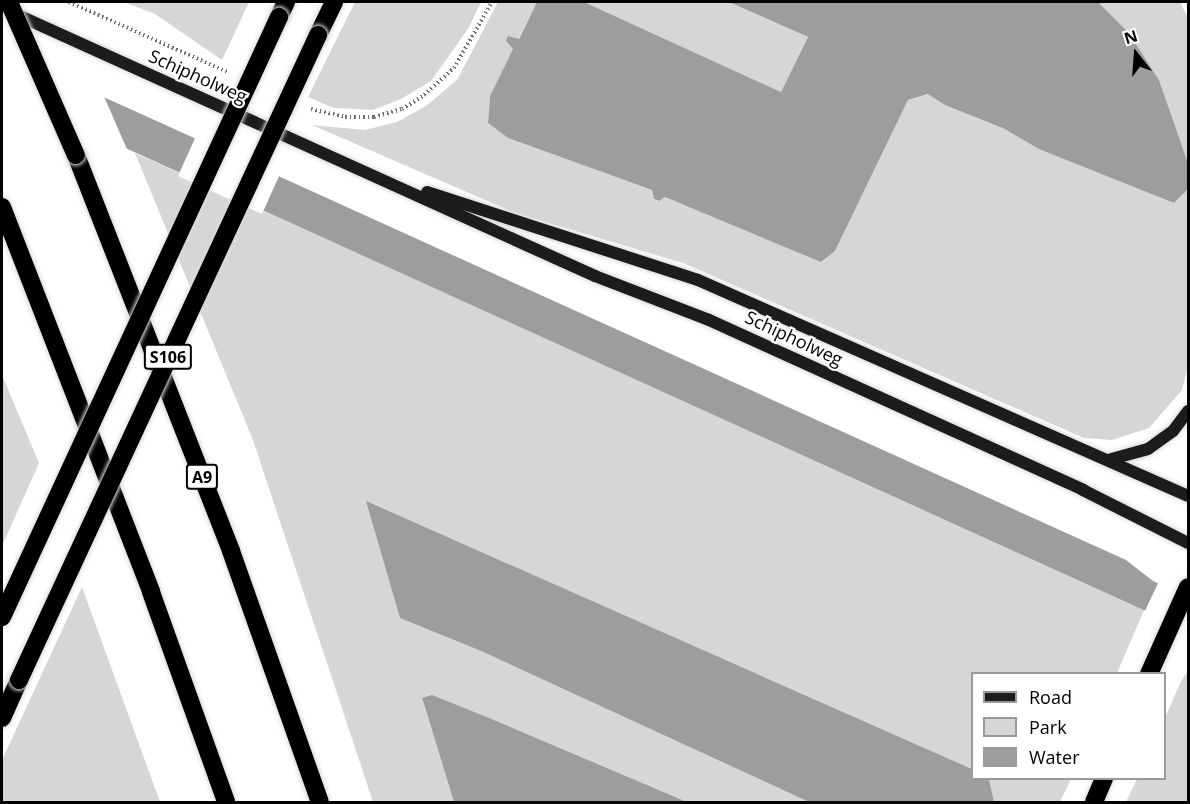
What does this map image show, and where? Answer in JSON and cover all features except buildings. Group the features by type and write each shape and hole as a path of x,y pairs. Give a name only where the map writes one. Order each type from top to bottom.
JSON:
{"highway":[{"name":"A9","path":"9,2 76,154 231,551 320,802"},
{"name":"S106","path":"2,718 334,2"},
{"name":"S106","path":"2,616 282,9"},
{"path":"2,207 151,592 226,802"},
{"path":"1150,672 1188,587"},
{"path":"1094,802 1103,780"}],"main road":[{"name":"Schipholweg","path":"2,7 595,276 731,329 1083,490 1188,543"},
{"name":"Schipholweg","path":"380,178 698,280 1188,496"},
{"path":"1107,460 1149,449 1173,431 1188,411"}],"green space":[{"path":"124,2 249,2 222,60 155,14"},
{"path":"355,2 481,2 468,29 431,81 401,99 373,110 334,108 308,97"},
{"path":"498,2 537,2 490,96 488,123 508,138 652,190 654,199 658,201 665,197 821,261 835,251 908,100 929,94 945,105 1005,129 1067,160 1174,203 1188,189 1188,366 1182,390 1149,428 1112,440 1084,438 683,263 515,213 312,125 365,130 397,122 426,106 457,80"},
{"path":"584,2 729,2 808,37 781,92"},
{"path":"1098,2 1180,2 1188,18 1188,163 1159,80 1129,33"},
{"path":"135,153 1145,608 1117,672 971,672 971,769 367,502 400,618 481,651 809,802 687,802 494,720 422,699 454,802 373,802 253,440"},
{"path":"2,375 39,463 2,546"},
{"path":"82,587 160,802 2,802 2,760"},
{"path":"1188,671 1188,802 1126,802 1137,780 1166,780 1166,716 1181,681"},
{"path":"989,780 1071,780 1060,802 994,802"}],"water":[{"path":"537,2 584,2 781,92 808,37 729,2 1098,2 1129,33 1159,80 1188,163 1188,189 1174,203 1039,149 1005,129 945,105 928,94 908,100 835,251 821,262 665,197 659,201 654,199 652,190 508,138 488,123 490,96 513,49 506,41 508,36 519,39"},
{"path":"2,51 1126,560 1153,581 1188,597 1188,630 2,92"},
{"path":"366,501 971,769 971,780 989,780 994,802 809,802 481,651 400,618"},
{"path":"432,695 687,802 454,802 422,698"}],"pier":[{"path":"2,48 103,94 129,154 2,95"},
{"path":"196,136 280,174 262,214 178,176"},
{"path":"1159,581 1188,594 1188,633 1145,611"}]}
